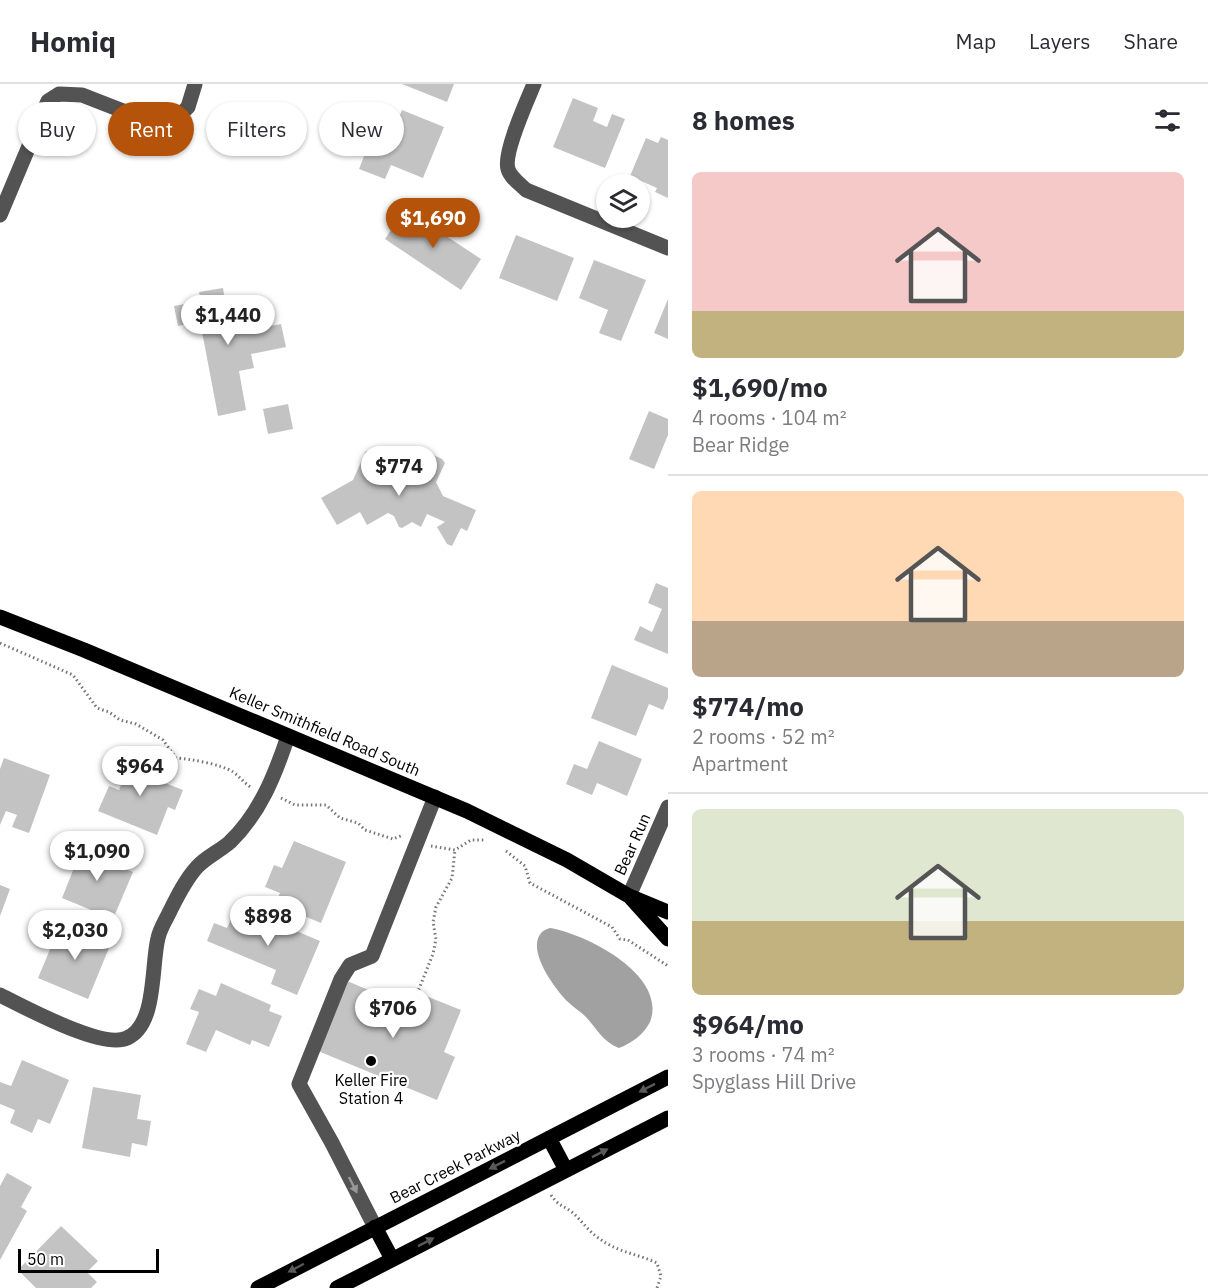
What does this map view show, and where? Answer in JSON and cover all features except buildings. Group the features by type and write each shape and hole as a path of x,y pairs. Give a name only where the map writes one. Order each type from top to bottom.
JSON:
{"main road":[{"name":"Keller Smithfield Road South","path":"0,617 435,797 567,860 629,896 668,912"},
{"name":"Keller Smithfield Road South","path":"629,896 668,939"},
{"name":"Bear Creek Parkway","path":"258,1288 668,1077"},
{"path":"337,1288 668,1118"},
{"path":"549,1138 566,1170"},
{"path":"375,1227 392,1259"}],"street":[{"path":"0,215 48,101 59,94 82,95 159,125 174,121 188,107 195,84"},
{"path":"534,84 508,153 507,168 512,176 526,189 668,248"},
{"path":"0,995 62,1026 110,1040 126,1040 140,1029 151,995 158,937 178,895 198,866 229,843 257,809 275,773 288,736"},
{"path":"375,1227 299,1084 341,979 350,965 372,956 435,797"},
{"name":"Bear Run","path":"629,896 668,807"}],"path":[{"path":"0,643 74,675 97,708 109,712 120,720 136,724 163,740 176,758 192,759 233,772 253,789"},
{"path":"278,797 295,805 326,806 340,818 358,823 365,830 393,839 400,835 411,835"},
{"path":"429,845 455,850 471,840 482,839 493,844"},
{"path":"504,848 525,866 530,883 612,927 620,939 628,940 668,966"},
{"path":"417,994 433,954 436,939 433,922 436,907 452,878 455,850"},
{"path":"550,1194 559,1205 572,1212 586,1229 601,1240 619,1251 644,1257 657,1263 662,1276 657,1288"}],"shaded area":[{"path":"550,928 602,948 636,973 647,988 652,1005 650,1022 637,1038 619,1048 613,1045 604,1039 586,1017 556,988 539,958 537,948 542,932"}],"place":[{"name":"Keller Fire Station 4","path":"371,1061"}]}
